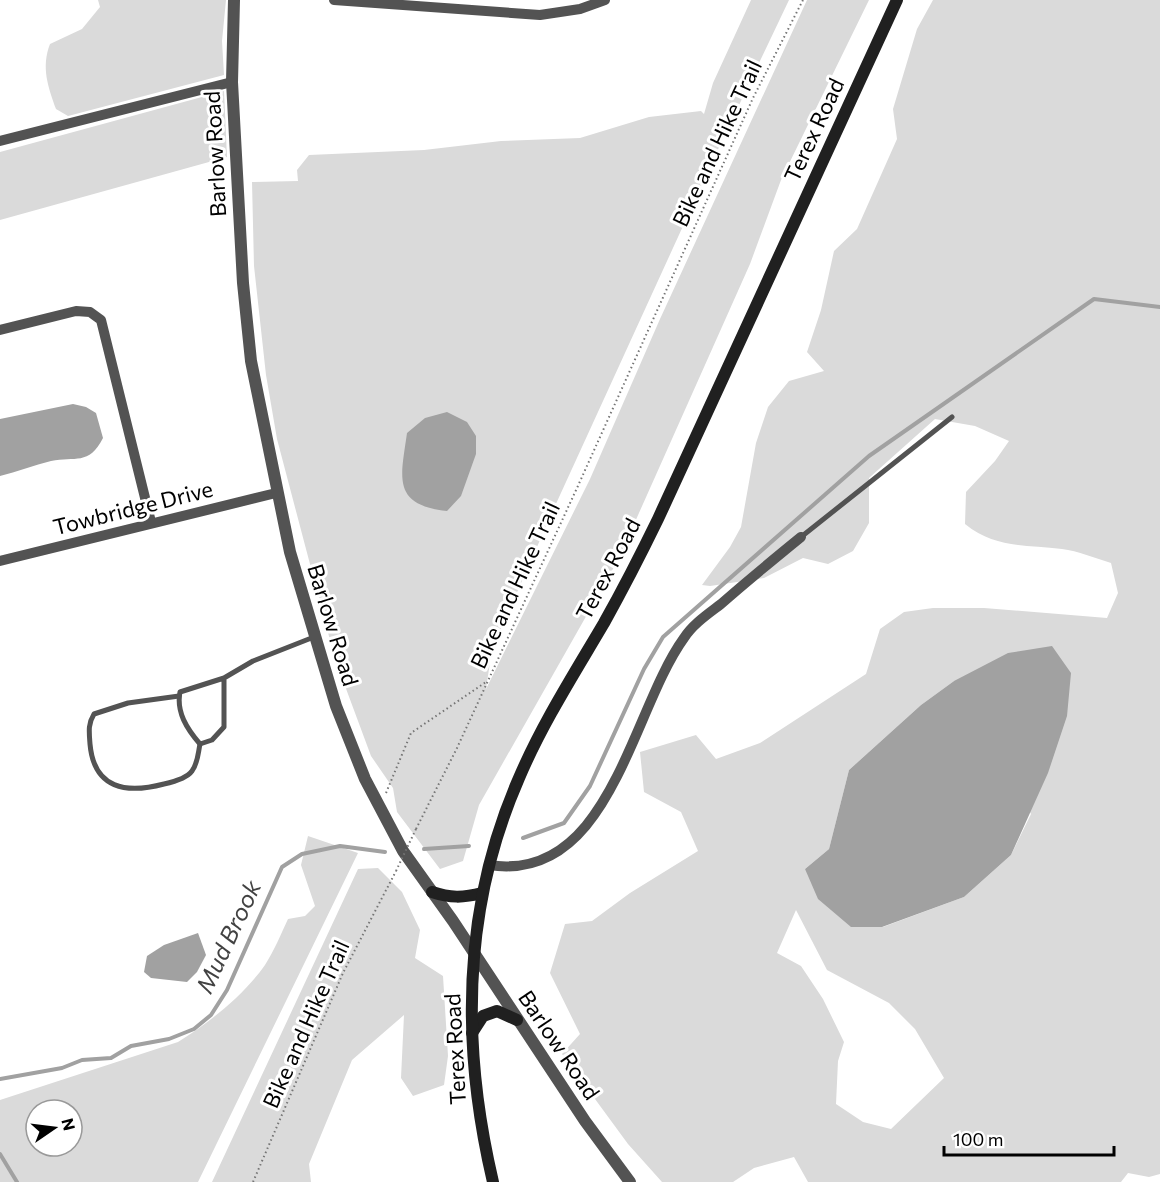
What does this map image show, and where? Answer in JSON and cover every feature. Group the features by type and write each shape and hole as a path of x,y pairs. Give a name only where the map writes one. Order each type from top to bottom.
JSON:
{"main road":[{"name":"Terex Road","path":"493,1182 476,1098 472,1034 474,953 482,893 489,865 519,777 541,732 625,586 644,548 897,0"},
{"path":"432,892 448,897 466,898 482,893"},
{"path":"472,1034 483,1016 497,1011 517,1020"}],"street":[{"name":"Barlow Road","path":"234,0 232,82 247,328 257,403 276,493 314,637 340,716 379,806 404,851 517,1020 630,1182"},
{"path":"334,0 446,4 540,15 580,9 605,0"},
{"path":"0,141 232,82"},
{"path":"0,330 76,311 84,310 97,316 105,329 151,522"},
{"name":"Towbridge Drive","path":"0,561 276,493"},
{"path":"489,865 519,865 544,859 566,847 580,834 603,802 684,638 742,585 801,537"}],"lane":[{"path":"801,537 952,417"},
{"path":"200,744 187,729 178,704 180,692 224,678 253,661 314,637"},
{"path":"200,744 212,740 225,727 224,678"},
{"path":"179,696 118,705 94,714 88,724 91,751 98,771 107,783 123,788 145,789 175,782 191,773 197,761 200,744"}],"path":[{"name":"Bike and Hike Trail","path":"253,1182 343,973 396,871 488,681 748,108 802,0"},
{"path":"379,806 411,733 488,681"}],"shaded area":[{"path":"98,0 226,0 222,41 224,75 68,116 56,109 48,85 46,69 50,44 82,29 100,7"},
{"path":"751,0 789,0 721,143 492,649 486,689 590,479 660,319 807,0 869,0 781,180 750,264 618,560 479,805 463,861 440,869 397,812 393,788 371,756 335,659 277,439 266,375 254,266 252,182 298,181 297,170 309,155 424,150 501,141 580,138 649,117 701,111 704,114 713,83"},
{"path":"933,0 1160,0 1160,1174 1149,1177 1128,1173 1121,1182 808,1182 794,1157 754,1168 733,1182 662,1182 628,1144 562,1054 580,1034 550,973 565,924 592,921 630,893 698,851 681,812 644,792 640,752 696,735 716,759 760,743 866,674 880,629 904,612 933,608 984,608 1107,618 1118,593 1111,563 1068,550 1000,542 988,538 965,524 966,492 995,461 1009,441 975,426 935,419 869,478 869,523 853,551 828,564 803,558 764,578 710,586 702,585 730,547 741,527 756,443 768,407 789,381 824,371 807,352 821,310 834,251 857,229 897,139 893,109 917,29","holes":["954,681 1031,814 1011,855 964,897 883,927 805,869 829,849 849,770 921,705","796,910 827,970 889,1003 915,1029 944,1078 891,1129 863,1122 836,1104 838,1061 844,1042 823,999 801,966 777,953"]},
{"path":"224,91 227,157 0,220 0,152"},
{"path":"73,404 86,407 96,413 103,438 92,453 81,458 51,461 0,476 0,419"},
{"path":"447,412 467,422 476,436 476,454 461,496 447,511 429,508 416,502 408,495 402,475 407,433 425,418"},
{"path":"1052,646 1071,673 1067,716 1048,773 1011,855 964,897 882,927 851,927 818,899 805,869 829,849 849,770 921,705 954,681 1008,653"},
{"path":"308,836 358,853 198,1182 0,1182 0,1100 178,1042 214,1017 247,987 265,965 288,919 305,916 315,906 301,865"},
{"path":"378,868 402,892 420,930 415,958 443,976 448,1056 444,1085 413,1096 401,1078 404,1015 352,1060 309,1164 311,1182 212,1182 358,869"},
{"path":"198,933 206,955 197,972 187,982 151,978 144,972 147,956 164,945"}],"waterway":[{"path":"523,838 564,823 590,786 644,669 663,637 869,456 1094,299 1160,307"},
{"name":"Mud Brook","path":"0,1079 62,1068 82,1060 111,1058 131,1046 169,1039 194,1029 211,1015 227,990 282,867 302,854 340,846 385,852"},
{"name":"Mud Brook","path":"424,849 469,846"},
{"path":"0,1154 17,1182"}]}
